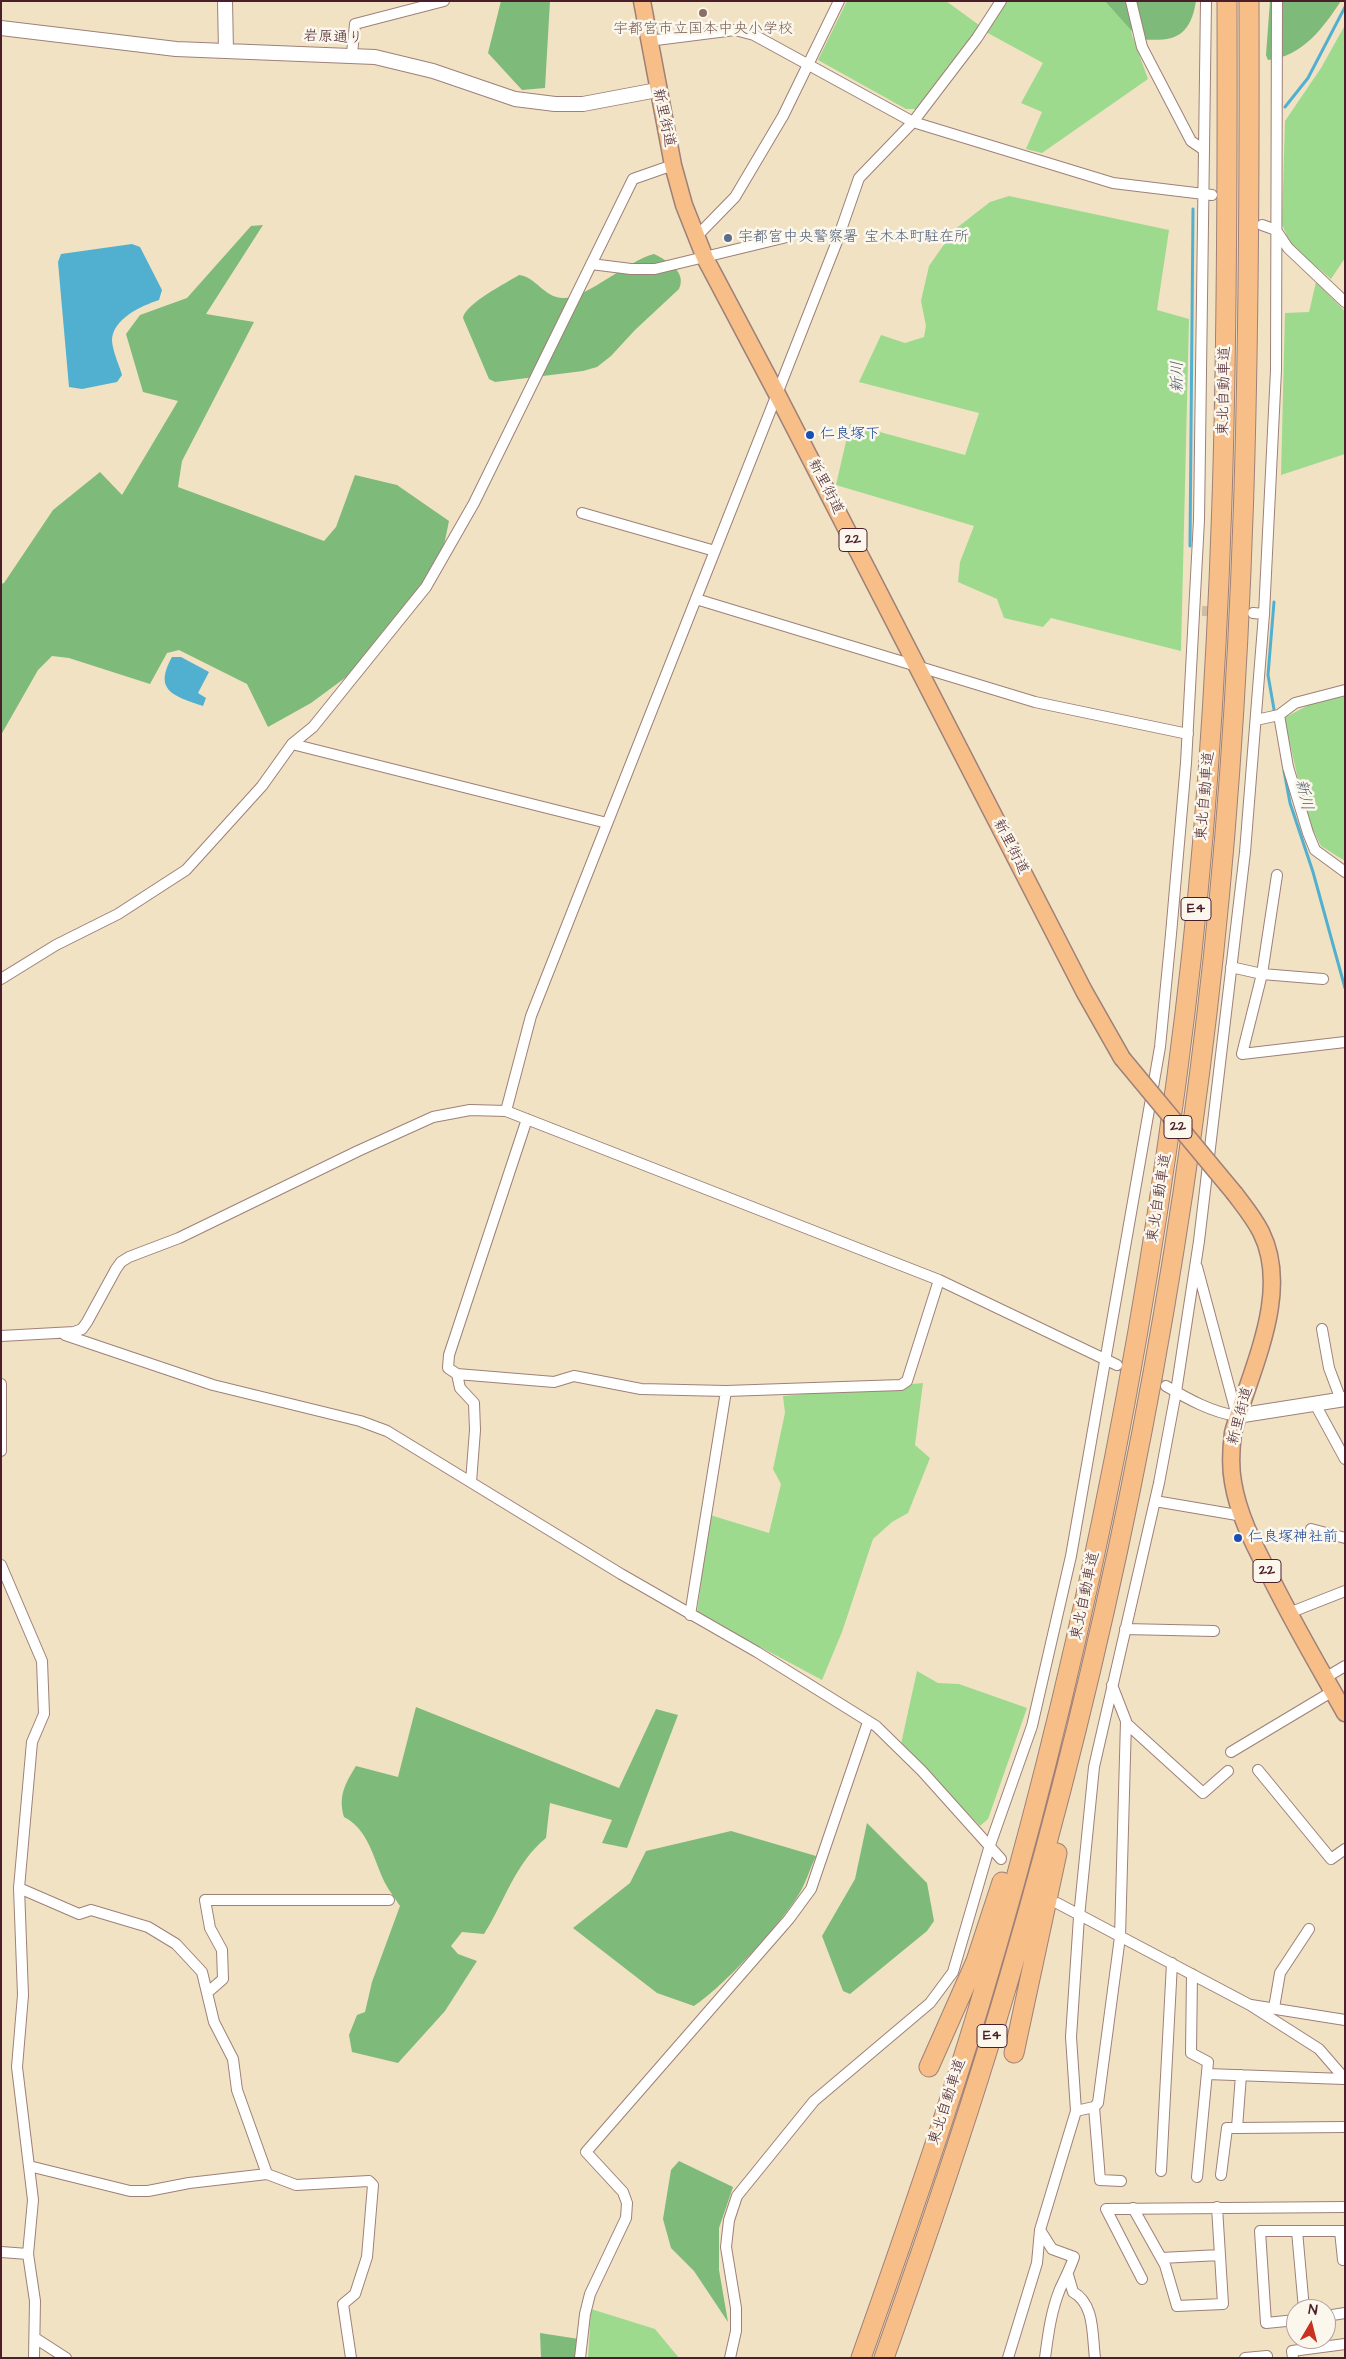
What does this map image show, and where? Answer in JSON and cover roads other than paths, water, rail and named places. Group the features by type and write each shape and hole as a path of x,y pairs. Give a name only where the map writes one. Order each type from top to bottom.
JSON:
{"highway":[{"name":"東北自動車道","path":"861,2358 910,2219 980,2004 1035,1803 1081,1621 1127,1394 1166,1156 1196,908 1214,688 1220,565 1226,305 1227,1"},
{"name":"東北自動車道","path":"884,2358 961,2136 1040,1869 1082,1709 1130,1493 1168,1291 1192,1132 1218,910 1236,680 1242,555 1248,298 1249,1"},
{"path":"1014,2053 1068,1806 1082,1709"},
{"path":"930,2067 962,1996 1009,1861 1035,1803"}],"main road":[{"name":"新里街道","path":"642,1 657,90 673,165 696,237 705,258 778,394 1084,991 1122,1058 1234,1194 1261,1232 1266,1245 1271,1274 1269,1308 1264,1336 1238,1416 1232,1441 1233,1482 1254,1544 1289,1613 1345,1713"}],"street":[{"path":"225,1 226,51"},
{"path":"352,54 355,24 444,1"},
{"path":"696,237 735,197 783,116 839,1"},
{"path":"506,1111 531,1016 778,394 836,244 859,178 913,122 977,38 1001,1"},
{"path":"1131,1 1142,46 1191,141 1204,150"},
{"path":"730,2358 736,2331 736,2308 726,2247 729,2220 737,2196 814,2101 930,2003 953,1972 990,1845 1032,1726 1071,1556 1160,1047 1188,734 1198,611 1208,193 1204,150 1206,1"},
{"path":"1008,2358 1037,2263 1040,2230 1076,2111 1071,2036 1079,1916 1094,1767 1155,1501 1176,1392 1195,1261 1245,852 1264,614 1276,370 1277,1"},
{"name":"岩原通り","path":"1,28 132,45 226,51 352,54 400,62 515,99 555,104 591,103 657,90"},
{"path":"648,41 736,30 754,35 913,122 1113,184 1208,193"},
{"path":"1,979 56,946 118,914 186,870 262,786 292,744 313,726 426,587 474,503 633,179 673,165"},
{"path":"1262,225 1276,230 1300,261 1345,302"},
{"path":"591,264 646,270 705,258 787,237"},
{"path":"582,513 715,550"},
{"path":"696,599 1035,702 1188,734"},
{"path":"1253,613 1264,614"},
{"path":"1256,720 1279,715 1295,703 1345,690"},
{"path":"1279,715 1288,768 1315,850 1345,872"},
{"path":"292,744 607,823"},
{"path":"1277,875 1262,974 1242,1054 1345,1042"},
{"path":"1231,967 1262,974 1323,979"},
{"path":"1,1336 61,1334 82,1329 116,1269 121,1262 129,1257 179,1238 358,1151 433,1117 470,1110 506,1111 939,1280 1117,1366"},
{"path":"528,1119 449,1355 448,1368 457,1374 554,1382 574,1376 642,1389 726,1391 901,1385 907,1382 939,1280"},
{"path":"1195,1261 1238,1416"},
{"path":"1166,1386 1185,1398 1224,1414 1238,1416 1343,1400 1329,1368 1322,1329"},
{"path":"61,1334 213,1385 360,1421 387,1431 690,1615 757,1652 868,1722 922,1771 1001,1859"},
{"path":"457,1374 460,1388 474,1403 475,1430 471,1482"},
{"path":"1,1384 1,1451"},
{"path":"690,1615 726,1391"},
{"path":"1315,1404 1345,1459"},
{"path":"1155,1501 1243,1516"},
{"path":"1311,1529 1345,1538"},
{"path":"1,1565 42,1661 44,1714 32,1742 19,1888 23,1995 18,2067 33,2200 28,2254 35,2301 34,2358"},
{"path":"1289,1613 1345,1591"},
{"path":"1125,1629 1214,1631"},
{"path":"1231,1752 1329,1684 1345,1666"},
{"path":"1076,2111 1094,2107 1098,2103 1120,1937 1126,1723 1112,1685"},
{"path":"580,2358 585,2314 590,2294 626,2218 627,2204 623,2192 586,2152 789,1919 811,1890 868,1722"},
{"path":"1126,1723 1203,1793 1228,1771"},
{"path":"1258,1770 1331,1860 1345,1849"},
{"path":"19,1888 79,1914 91,1910 148,1927 176,1944 202,1972 214,2022 232,2059 238,2090 267,2174"},
{"path":"207,1993 223,1980 222,1950 210,1928 205,1900 389,1900"},
{"path":"1057,1903 1250,2005 1319,2049 1345,2079"},
{"path":"1274,2008 1280,1973 1309,1929"},
{"path":"1161,2171 1172,1963"},
{"path":"1192,1974 1191,2053 1208,2062 1196,2177"},
{"path":"1250,2005 1345,2020"},
{"path":"1207,2074 1345,2079"},
{"path":"1237,2128 1241,2075"},
{"path":"1094,2107 1100,2180 1121,2181"},
{"path":"1221,2175 1227,2128 1345,2127"},
{"path":"29,2166 130,2191 148,2191 189,2183 267,2174 296,2185 369,2181 373,2185 367,2257 356,2294 343,2304 351,2358"},
{"path":"1133,2208 1160,2258 1178,2306 1223,2304 1217,2207"},
{"path":"1142,2279 1106,2209 1345,2207"},
{"path":"1040,2230 1052,2249 1074,2257 1068,2276 1060,2290 1050,2325 1045,2358"},
{"path":"1286,2321 1266,2323 1260,2231 1342,2231 1343,2260 1345,2260"},
{"path":"1297,2231 1303,2299"},
{"path":"1,2252 28,2254"},
{"path":"1160,2258 1220,2255"},
{"path":"1068,2276 1073,2292 1082,2297 1089,2308 1095,2358"},
{"path":"35,2338 66,2358"},
{"path":"1293,2358 1292,2350 1345,2344"},
{"path":"1245,2358 1267,2356 1267,2358"}],"water":[{"path":"132,244 140,247 162,290 159,300 129,314 113,333 112,341 122,375 117,382 82,389 69,387 58,262 61,254"},
{"path":"172,657 181,657 209,672 198,693 206,698 203,706 175,695 166,685 167,668"}],"waterway":[{"name":"新川","path":"1285,107 1308,78 1345,7"},
{"name":"新川","path":"1190,546 1193,209"},
{"name":"新川","path":"1274,602 1268,675 1275,715"},
{"name":"新川","path":"1284,771 1290,803 1313,872 1345,988"}],"tunnel":[{"path":"1202,611 1242,612"},
{"path":"1117,1365 1166,1386"}],"place":[{"name":"宇都宮市立国本中央小学校","path":"703,13"},
{"name":"宇都宮中央警察署 宝木本町駐在所","path":"728,238"},
{"name":"仁良塚下","path":"810,435"},
{"name":"仁良塚神社前","path":"1238,1538"}]}
